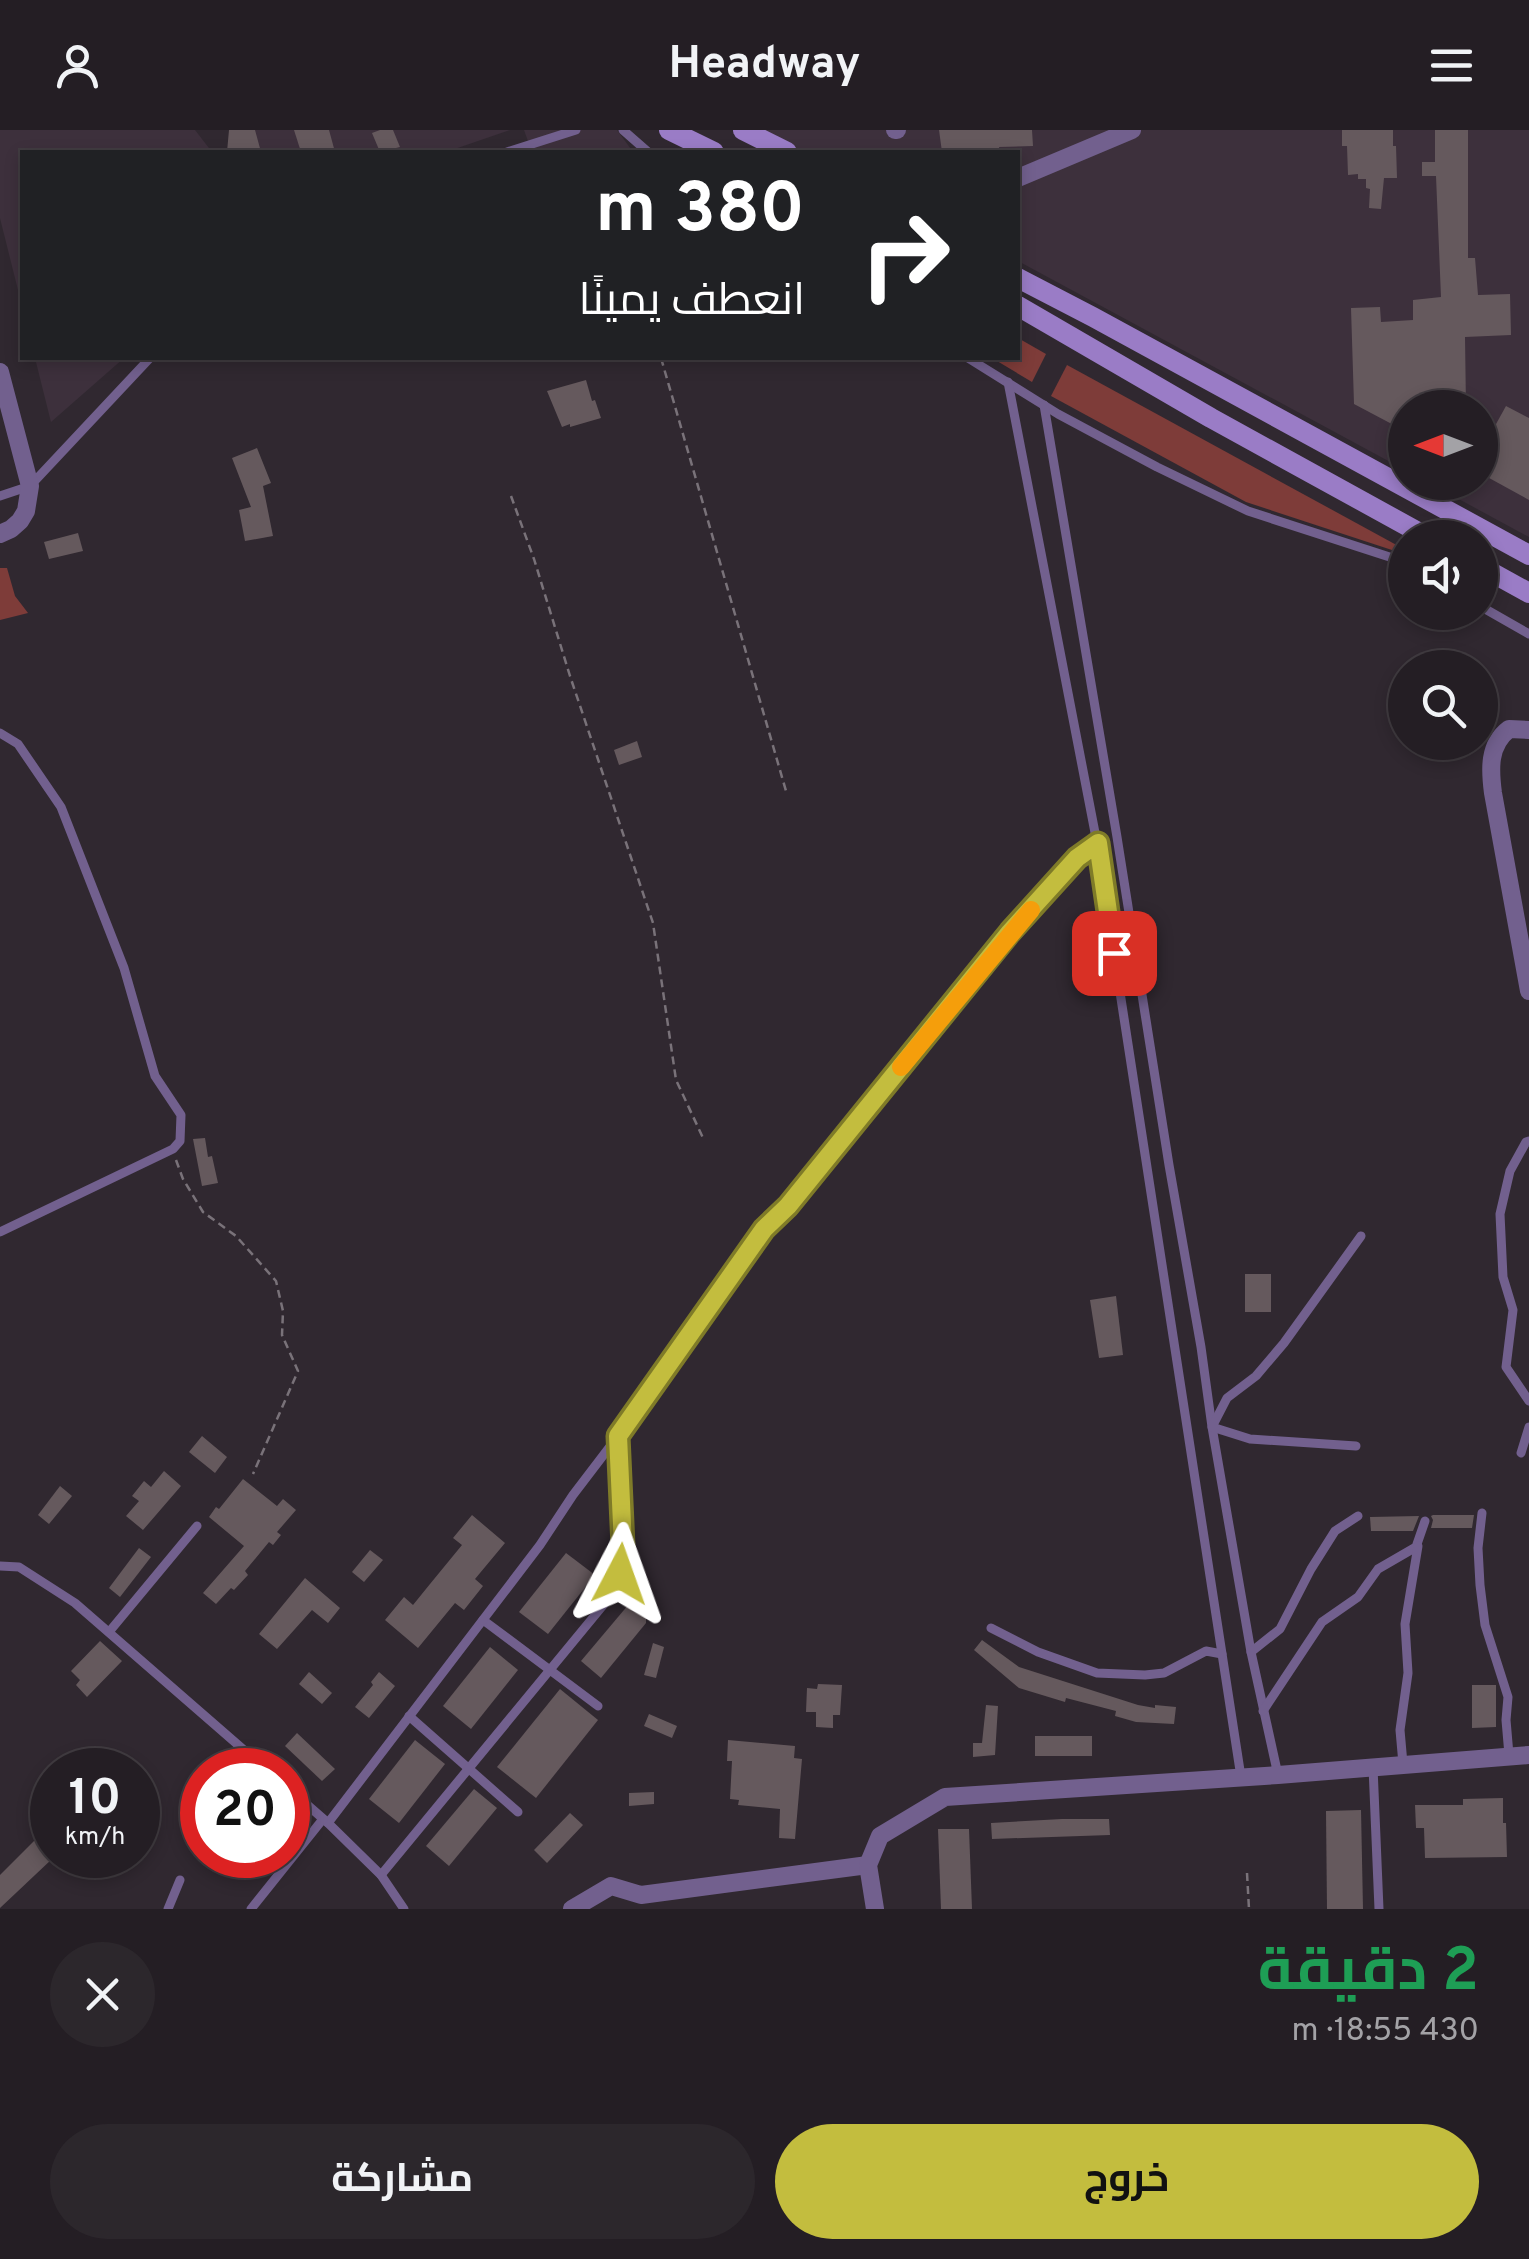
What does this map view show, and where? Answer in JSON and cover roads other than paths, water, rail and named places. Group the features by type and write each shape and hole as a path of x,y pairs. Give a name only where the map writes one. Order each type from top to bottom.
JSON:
{"main road":[{"path":"669,130 710,150"},
{"path":"743,130 782,150"},
{"path":"1020,279 1529,555"},
{"path":"1020,307 1395,520"},
{"path":"1498,576 1529,592"}],"street":[{"path":"1020,177 1132,130"},
{"path":"0,372 30,486 20,521 0,534"},
{"path":"1529,730 1509,730 1500,736 1491,763 1529,991"},
{"path":"875,1909 868,1865 880,1836 945,1797 1529,1755"},
{"path":"572,1909 611,1886 641,1894 868,1865"}],"lane":[{"path":"513,150 576,130"},
{"path":"623,130 646,150"},
{"path":"0,496 30,486 148,360"},
{"path":"971,360 1157,467 1248,511 1388,556"},
{"path":"1008,382 1098,843 1241,1778"},
{"path":"1044,405 1212,1427 1251,1652 1278,1775"},
{"path":"1498,616 1529,634"},
{"path":"0,732 18,744 61,807 124,968 155,1076 181,1115 180,1141 172,1150 0,1232"},
{"path":"251,1909 326,1821 540,1544 764,1229 788,1206 1010,932 1077,858 1098,843"},
{"path":"1529,1141 1510,1171 1500,1214 1503,1277 1513,1310 1506,1367 1529,1401"},
{"path":"1212,1427 1227,1398 1256,1376 1284,1343 1361,1236"},
{"path":"1212,1427 1250,1439 1356,1446"},
{"path":"1521,1454 1529,1427"},
{"path":"381,1875 606,1602 620,1574 623,1546 618,1436"},
{"path":"1482,1513 1478,1548 1480,1585 1486,1624 1508,1697 1509,1756"},
{"path":"1251,1652 1280,1629 1334,1531 1358,1516"},
{"path":"1263,1711 1322,1622 1358,1596 1378,1568 1416,1548 1425,1521"},
{"path":"108,1632 197,1526"},
{"path":"1403,1764 1400,1730 1408,1672 1405,1624 1419,1539"},
{"path":"0,1566 19,1568 75,1603 242,1748"},
{"path":"482,1620 598,1706"},
{"path":"990,1628 1071,1666 1097,1673 1164,1673 1206,1651 1222,1654"},
{"path":"409,1716 518,1812"},
{"path":"1373,1767 1379,1909"},
{"path":"310,1807 381,1875 404,1909"},
{"path":"168,1909 180,1880"}]}
